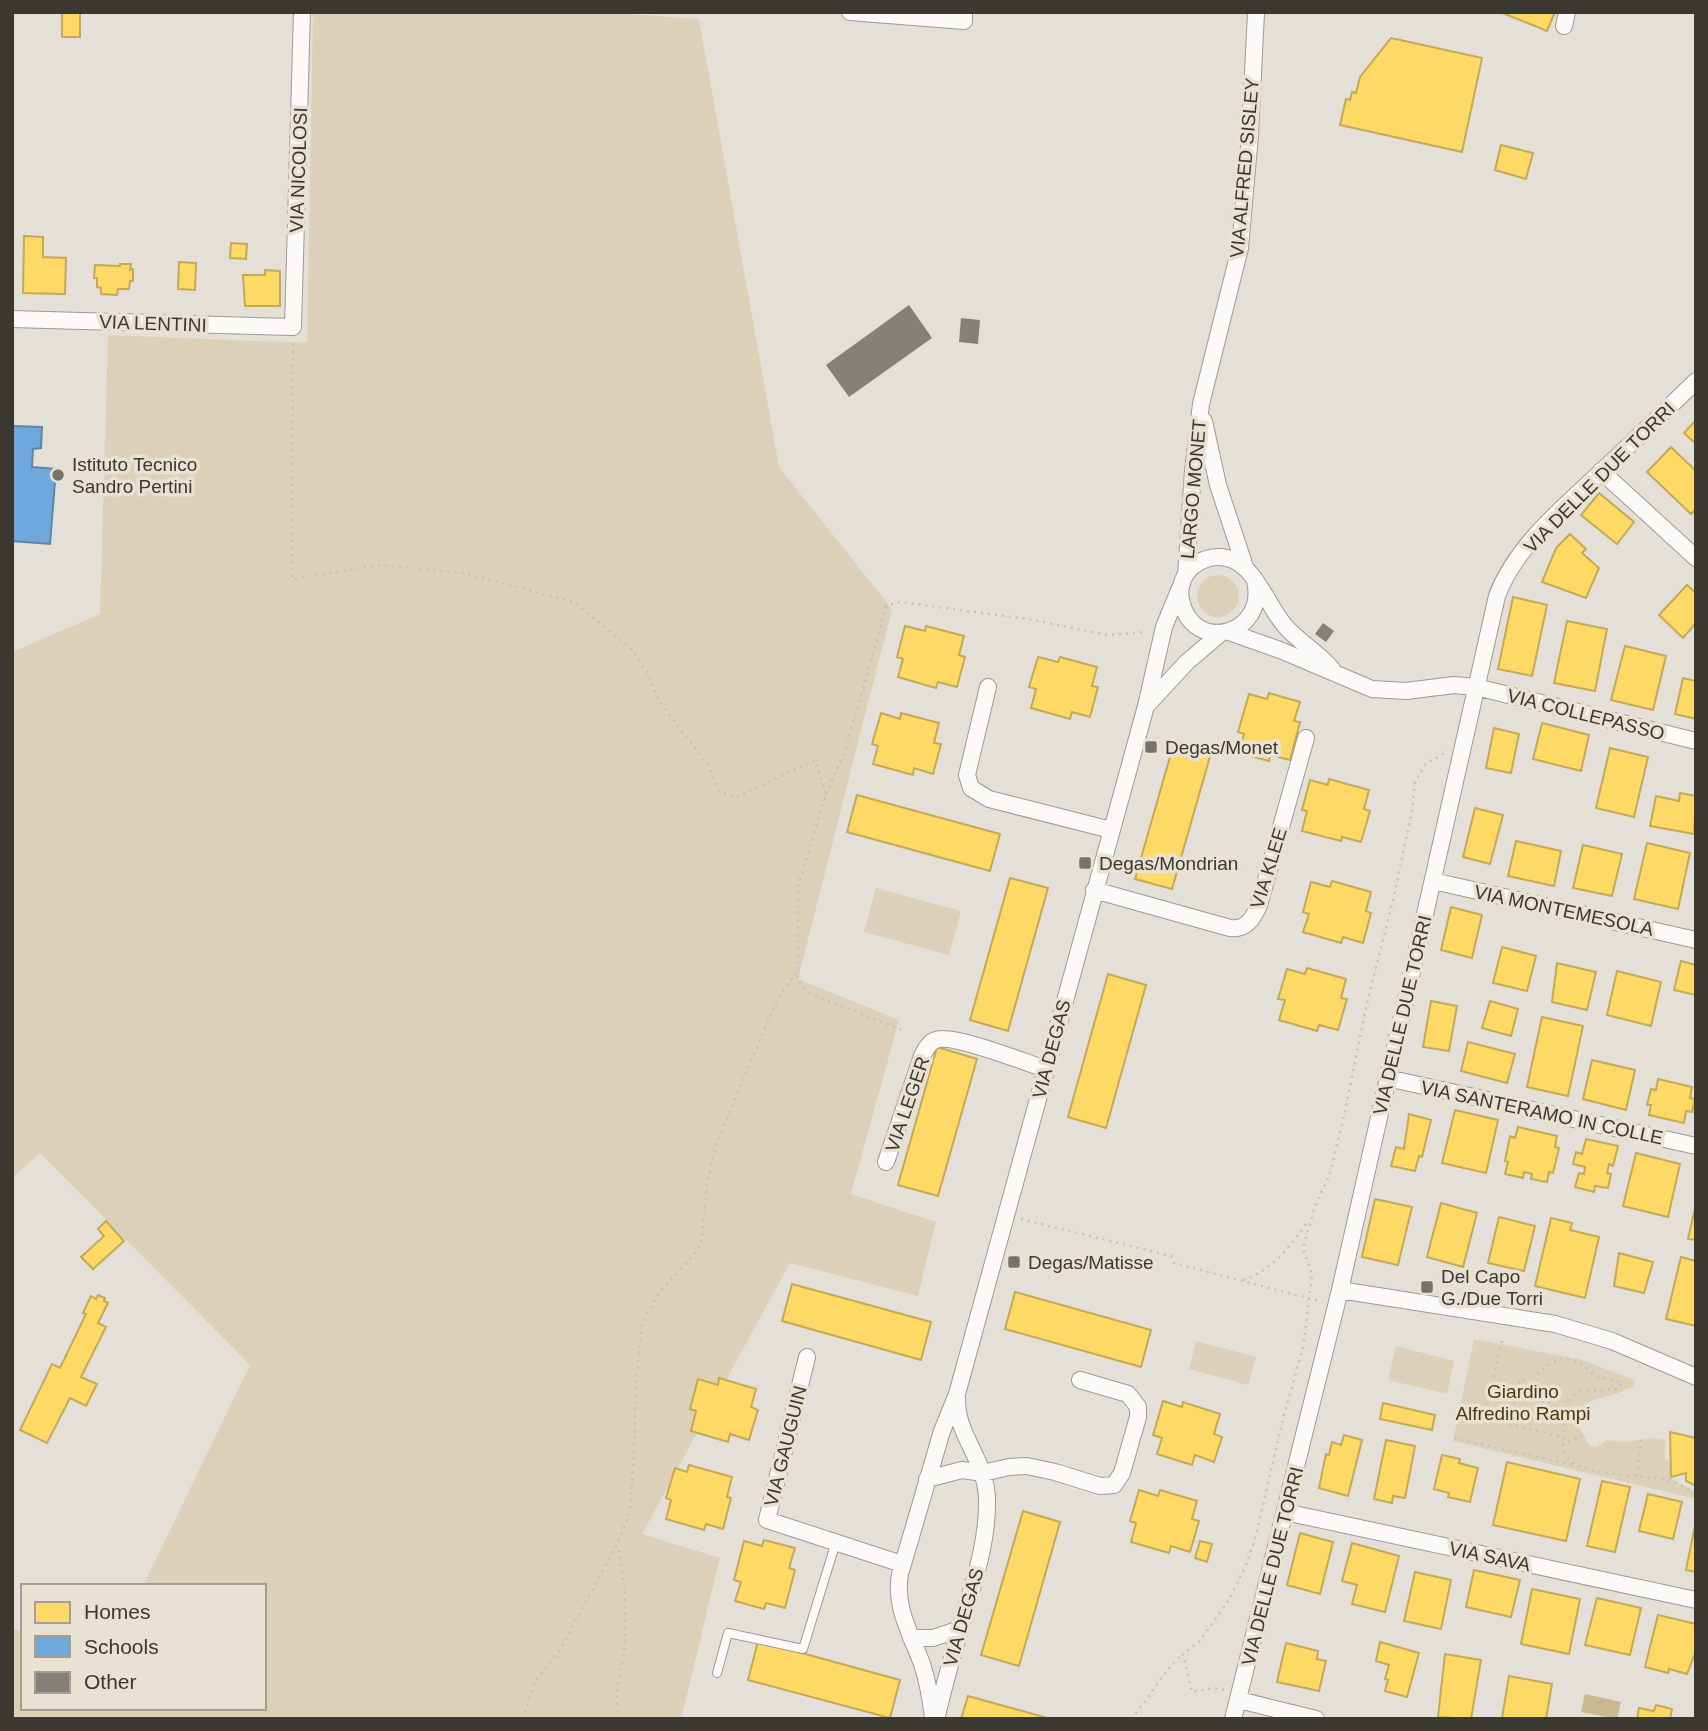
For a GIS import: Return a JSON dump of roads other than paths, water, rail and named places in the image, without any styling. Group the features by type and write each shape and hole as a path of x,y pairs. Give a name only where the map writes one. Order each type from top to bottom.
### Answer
{"street":[{"name":"VIA NICOLOSI","path":"293,327 302,12"},
{"path":"850,12 964,17"},
{"name":"VIA ALFRED SISLEY","path":"1201,404 1240,248 1250,135 1255,12"},
{"name":"VIA LENTINI","path":"12,319 293,327"},
{"name":"VIA DELLE DUE TORRI","path":"1233,1719 1338,1297 1497,596 1507,573 1531,542 1696,381"},
{"name":"LARGO MONET","path":"1201,404 1218,485 1245,567 1283,624 1335,673"},
{"name":"LARGO MONET","path":"1201,404 1181,602 1190,619 1203,630 1225,633 1335,673"},
{"path":"1601,471 1696,558"},
{"name":"LARGO MONET","path":"1183,581 1199,562 1210,558 1227,558 1245,567"},
{"name":"VIA DEGAS","path":"935,1719 924,1672 900,1609 898,1595 902,1564 942,1431 957,1394 1146,706 1163,631 1183,581"},
{"path":"1225,633 1243,623 1252,611 1256,597 1255,581"},
{"name":"VIA DEGAS","path":"1146,706 1180,668 1225,633"},
{"path":"1335,673 1384,691 1412,691 1460,685 1476,687"},
{"path":"988,687 967,775 971,788 989,799 1111,831"},
{"name":"VIA COLLEPASSO","path":"1476,687 1696,741"},
{"name":"VIA KLEE","path":"1094,890 1230,928 1237,929 1247,925 1259,905 1306,738"},
{"name":"VIA MONTEMESOLA","path":"1433,881 1696,940"},
{"name":"VIA LEGER","path":"886,1162 922,1056 927,1047 936,1040 954,1040 1046,1069"},
{"name":"VIA SANTERAMO IN COLLE","path":"1387,1078 1696,1146"},
{"path":"1338,1297 1555,1324 1612,1341 1696,1377"},
{"name":"VIA GAUGUIN","path":"807,1357 767,1520 902,1564"},
{"path":"927,1479 962,1470 983,1473 1009,1466 1027,1466 1100,1486 1110,1486 1117,1482 1138,1417 1138,1407 1128,1394 1080,1380"},
{"name":"VIA DEGAS","path":"935,1719 983,1541 987,1504 983,1473 962,1429 957,1394"},
{"name":"VIA SAVA","path":"1285,1512 1696,1600"},
{"path":"911,1638 933,1638 960,1629"},
{"path":"1240,1697 1317,1719"}],"lane":[{"path":"717,1673 728,1633 803,1649 836,1542"}],"place":[{"name":"Istituto Tecnico Sandro Pertini","path":"58,475"},
{"name":"Degas/Monet","path":"1151,747"},
{"name":"Degas/Mondrian","path":"1085,863"},
{"name":"Degas/Matisse","path":"1014,1262"},
{"name":"Del Capo G./Due Torri","path":"1427,1287"}],"park label":[{"name":"Giardino Alfredino Rampi","path":"1523,1402"}]}
